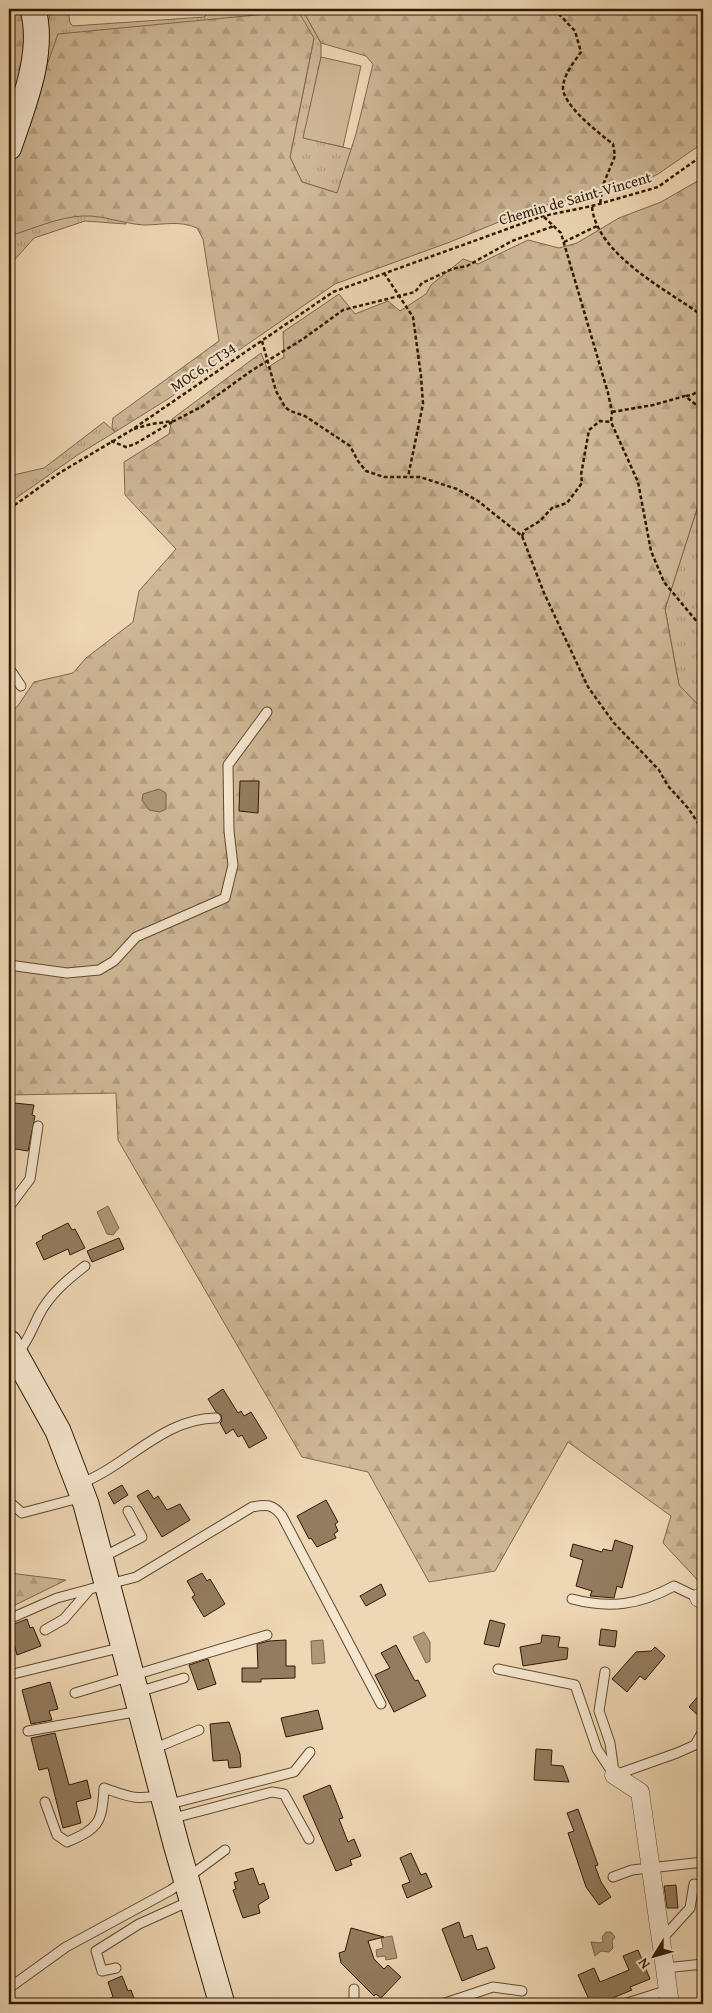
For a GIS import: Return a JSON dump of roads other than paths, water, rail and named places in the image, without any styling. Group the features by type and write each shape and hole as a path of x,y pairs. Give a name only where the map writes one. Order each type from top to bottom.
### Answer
{"street":[{"path":"9,147 27,91 36,52 38,15"},
{"path":"12,1349 58,1431 81,1491 100,1558 98,1586 123,1647 222,2004"},
{"path":"614,1775 640,1792 669,1997"}],"lane":[{"path":"9,668 22,686"},
{"path":"9,965 67,973 99,970 114,961 136,937 225,898 233,865 229,831 228,765 267,712"},
{"path":"9,1206 30,1179 38,1126"},
{"path":"12,1349 32,1333 39,1316 53,1295 85,1266"},
{"path":"9,1504 12,1504 22,1514 81,1491 182,1423 199,1418 216,1418"},
{"path":"9,1619 57,1598 98,1586 118,1584 136,1577 252,1507 264,1504 276,1507 381,1704"},
{"path":"100,1558 142,1537 128,1511"},
{"path":"45,1630 64,1618 98,1586"},
{"path":"572,1598 597,1605 630,1604 674,1586 701,1599"},
{"path":"75,1693 136,1694 242,1640 267,1635"},
{"path":"9,1675 123,1647"},
{"path":"498,1668 575,1685 597,1749 614,1775"},
{"path":"605,1672 599,1711 610,1743 614,1775"},
{"path":"28,1732 184,1678"},
{"path":"151,1750 199,1730"},
{"path":"614,1775 677,1753 695,1744 703,1731"},
{"path":"166,1806 294,1772 310,1752"},
{"path":"45,1802 57,1835 67,1842 85,1834 98,1824 103,1809 104,1788 166,1806 272,1792 284,1794 309,1839"},
{"path":"116,1968 102,1971 96,1951 139,1924 171,1908 190,1890 225,1850"},
{"path":"613,1877 632,1870 703,1862"},
{"path":"660,1940 690,1908 694,1884"},
{"path":"9,1988 66,1947 159,1897 190,1890"},
{"path":"665,1968 703,1964"},
{"path":"442,2004 493,1987 522,1992"},
{"path":"354,1989 354,2004"},
{"path":"624,2004 669,1997"}]}
